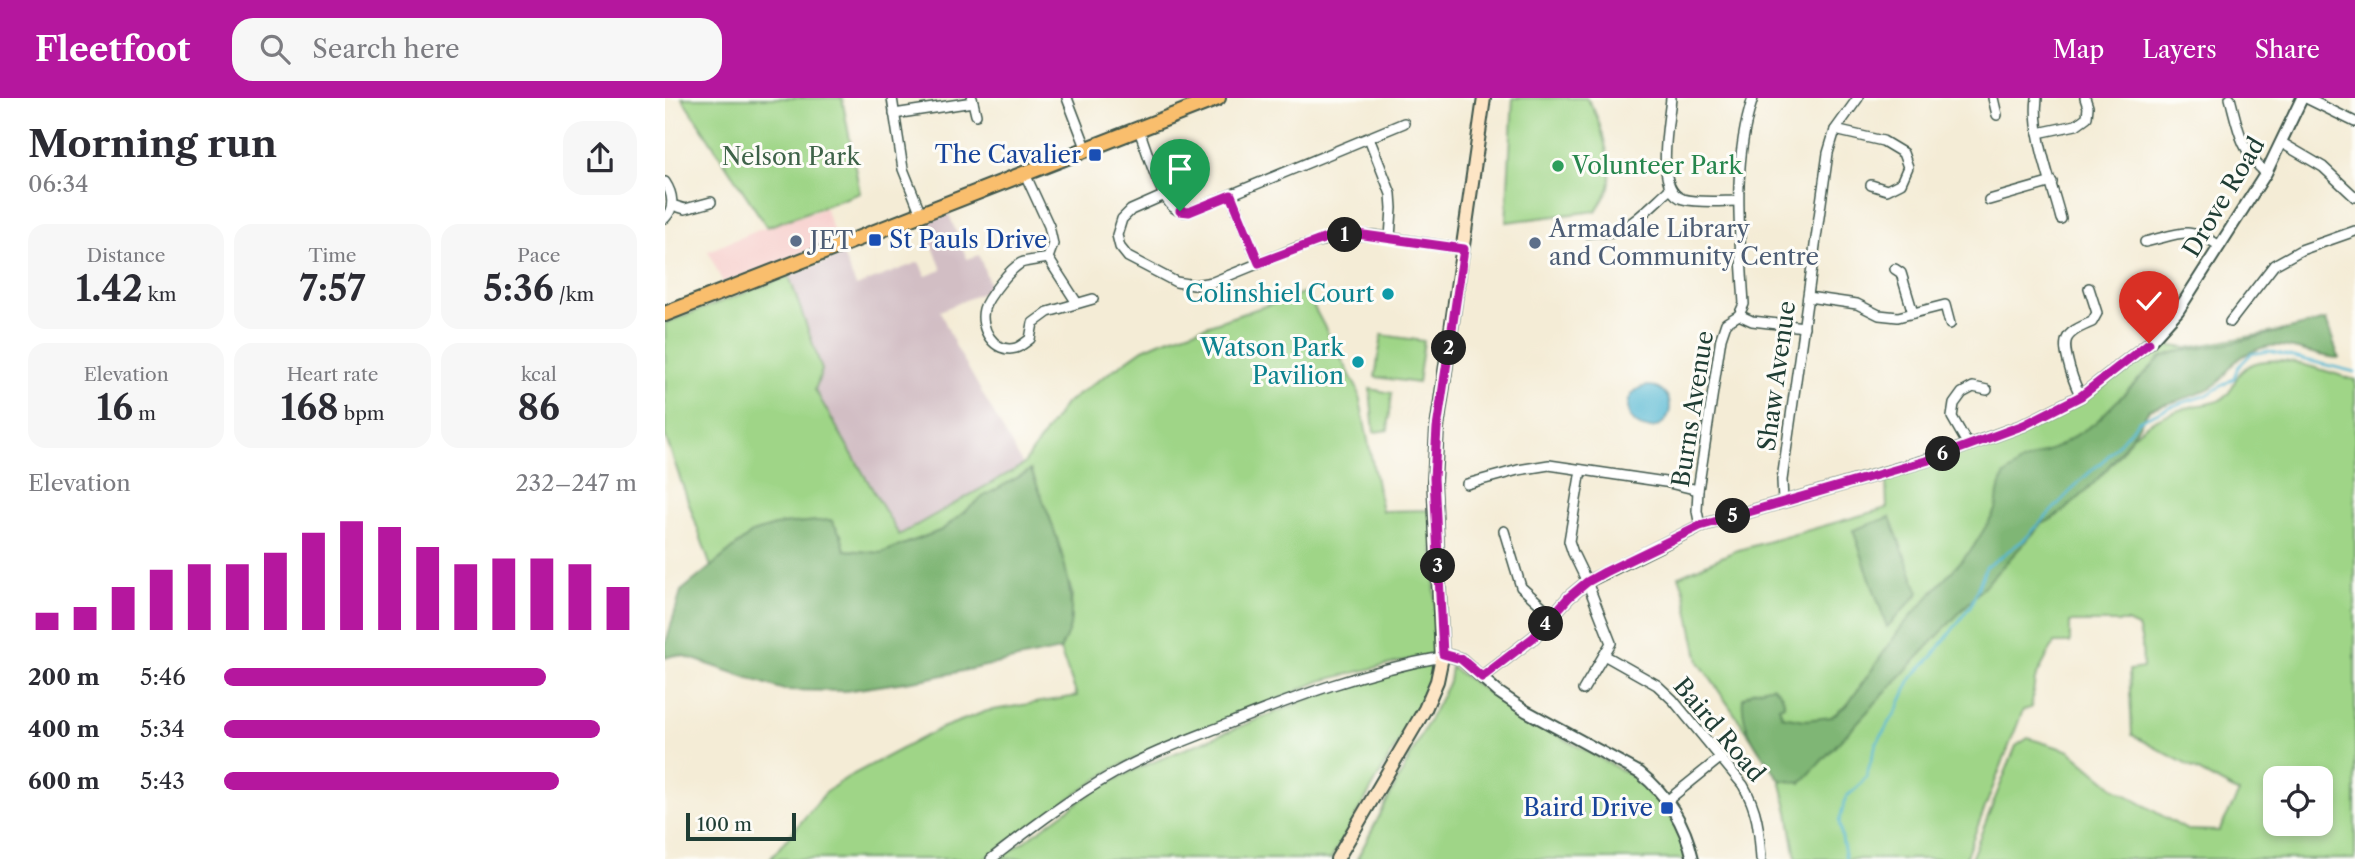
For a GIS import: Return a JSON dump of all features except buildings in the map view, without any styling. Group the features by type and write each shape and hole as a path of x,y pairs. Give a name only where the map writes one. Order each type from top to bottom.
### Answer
{"main road":[{"path":"665,314 1139,130 1186,104 1218,98"},
{"path":"1337,859 1425,709 1437,681 1442,656 1434,478 1437,428 1484,98"}],"street":[{"path":"892,98 903,169 921,214"},
{"path":"1067,98 1087,150"},
{"path":"1671,98 1665,173 1670,189 1682,198 1738,201"},
{"name":"Burns Avenue","path":"1700,526 1697,511 1698,490 1721,338 1726,323 1739,315 1744,304 1738,201 1744,126 1753,98"},
{"name":"Shaw Avenue","path":"1783,502 1782,480 1828,153 1835,130 1858,98"},
{"path":"1993,98 1997,115"},
{"path":"2037,98 2035,109 2038,133 2061,219"},
{"path":"2038,133 2076,125 2087,117 2085,98"},
{"path":"2230,98 2248,154 2266,173"},
{"path":"2304,98 2355,122"},
{"name":"Drove Road","path":"1482,677 1534,637 1569,597 1587,582 1700,526 1929,460 2024,425 2081,396 2149,343 2178,311 2266,173 2304,98"},
{"path":"894,114 973,100 976,115"},
{"path":"1139,130 1165,195 1172,206 1189,212 1404,123"},
{"path":"1835,130 1883,141 1903,153 1908,167 1901,183 1887,190 1871,185"},
{"path":"1369,138 1391,194 1390,238"},
{"path":"2282,143 2323,167 2355,197"},
{"path":"1025,174 1049,226 1053,244 1048,258"},
{"path":"665,182 672,205 665,218"},
{"path":"1989,200 2052,182"},
{"path":"1587,233 1614,232 1627,225 1670,189"},
{"path":"1165,195 1131,210 1122,219 1117,235 1120,247 1128,257 1166,278 1194,285 1213,282 1326,238 1357,234 1464,249"},
{"path":"1231,195 1259,263"},
{"path":"672,205 685,209 711,202"},
{"path":"2230,322 2274,265 2301,250 2355,231"},
{"path":"2145,243 2190,232 2203,235 2220,246"},
{"path":"1048,258 1077,303"},
{"path":"1048,258 1022,263 1009,273 984,307 983,321 989,338 1002,348 1016,348 1030,339 1033,323 1048,312 1093,299"},
{"path":"1895,269 1901,273 1913,313"},
{"path":"2081,396 2076,389 2064,348 2067,338 2075,328 2092,322 2097,313 2089,288"},
{"path":"1808,296 1857,304 1879,315 1898,317 1945,305 1950,324"},
{"path":"1739,315 1752,321 1804,327"},
{"path":"1968,445 1952,417 1954,404 1962,393 1973,387 1987,390"},
{"path":"1467,484 1518,470 1549,465 1698,490"},
{"path":"1581,470 1569,541 1611,643 1583,690"},
{"path":"1504,531 1521,587 1553,616"},
{"name":"Baird Road","path":"1604,655 1657,685 1673,700 1743,785 1757,817 1761,859"},
{"path":"991,859 1090,788 1166,749 1330,684 1442,656 1461,659 1498,692 1640,773 1655,785 1668,800 1688,837 1693,859"},
{"path":"1668,800 1720,758"}],"shaded area":[{"path":"825,208 837,241 723,283 708,251 795,215 799,217"},
{"path":"948,212 967,259 979,255 991,289 940,311 955,345 1023,465 899,535 815,390 822,370 789,276 843,255 856,286 919,262 926,276 942,270 924,223"}],"green space":[{"name":"Nelson Park","path":"682,98 842,98 860,193 767,227"},
{"name":"Volunteer Park","path":"1513,98 1586,98 1600,127 1609,167 1609,187 1596,211 1506,222"},
{"path":"789,276 822,370 815,390 899,535 1023,465 1065,404 1143,349 1306,292 1358,390 1382,511 1432,510 1437,653 1320,681 1232,719 1176,739 1113,769 985,859 770,859 827,791 848,777 939,729 987,711 1077,696 1060,650 1070,627 1072,593 1049,515 984,496 942,530 881,553 845,550 841,535 831,520 782,524 752,533 711,567 665,435 665,323"},
{"path":"2326,320 2339,358 2287,347 2265,347 2240,358 2210,388 2149,409 2102,474 2073,503 2042,524 1801,783 1780,780 1749,732 1743,698 1753,691 1772,686 1783,699 1784,705 1779,707 1782,716 1805,720 1831,717 1848,704 1902,626 1972,549 1996,510 2004,476 2020,463 2059,446 2095,423 2161,357"},
{"path":"2301,327 2174,383 2044,523 2084,493 2141,428 2171,413 2220,400 2228,394 2239,374 2253,364 2266,361 2297,363 2355,380 2355,859 1971,859 2016,746 2028,738 2070,751 2114,788 2187,830 2219,831 2239,793 2132,735 2129,670 2143,668 2142,642 2138,627 2127,622 2070,622 2070,643 2054,643 2035,679 2031,708 2023,710 1965,859 1796,859 1780,780 1699,662 1679,576 1735,551 1887,508 1886,480 2035,426 2079,404 2157,344 2187,348"},
{"path":"1382,335 1424,341 1418,383 1375,377"},
{"path":"1370,389 1392,393 1388,430 1374,432"},
{"path":"1031,470 1059,546 1069,588 1070,625 1060,650 925,679 845,691 784,690 684,656 665,658 665,646 681,591 752,533 782,524 831,520 841,535 845,550 881,553 942,530 984,496"},
{"path":"1890,517 1919,593 1887,627 1853,530"},
{"path":"1426,665 1432,666 1430,687 1331,859 1000,859 1095,790 1136,769 1308,699 1360,681"},
{"path":"1451,667 1517,713 1636,778 1664,801 1681,834 1688,859 1357,859 1449,682"}],"water":[{"path":"1649,386 1664,392 1670,407 1664,422 1649,428 1634,422 1628,407 1634,392"}],"waterway":[{"path":"1846,859 1839,822 1846,797 1866,777 1876,744 1896,712 1912,677 1933,656 1971,605 1986,567 2025,539 2081,480 2107,457 2138,421 2207,395 2234,378 2238,367 2251,354 2269,351 2355,372"}],"place":[{"name":"The Cavalier","path":"1095,155"},
{"name":"Volunteer Park","path":"1558,166"},
{"name":"St Pauls Drive","path":"875,240"},
{"name":"JET","path":"796,241"},
{"name":"Armadale Library and Community Centre","path":"1535,243"},
{"name":"Colinshiel Court","path":"1388,294"},
{"name":"Watson Park Pavilion","path":"1358,362"},
{"name":"Baird Drive","path":"1667,808"}],"route":[{"path":"1180,211 1189,212 1231,195 1259,263 1326,238 1357,234 1464,249 1437,428 1434,482 1443,654 1461,659 1482,677 1534,637 1569,597 1605,572 1700,526 1929,460 2024,425 2081,396 2149,343"}]}
